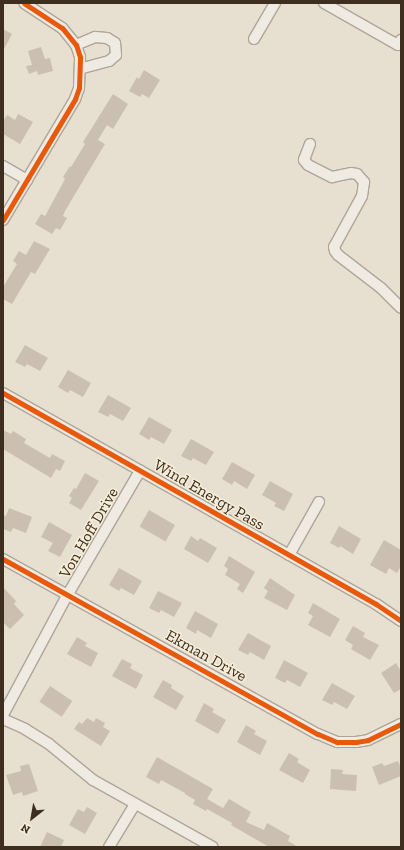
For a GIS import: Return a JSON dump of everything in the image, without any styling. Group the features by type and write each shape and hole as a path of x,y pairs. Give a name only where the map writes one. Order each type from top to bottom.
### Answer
{"street":[{"path":"3,220 75,99 80,88 78,50 62,28 24,3"},
{"path":"254,39 275,3"},
{"path":"324,3 398,45 401,40"},
{"path":"78,50 95,37 107,38 115,43 116,54 109,61 80,69"},
{"path":"310,144 305,157 305,163 332,177 351,173 357,174 364,182 362,196 334,247 335,251 338,255 381,288 401,308"},
{"path":"3,166 27,180"},
{"name":"Wind Energy Pass","path":"3,393 376,604 401,621"},
{"name":"Von Hoff Drive","path":"3,715 68,594 140,470"},
{"path":"289,555 319,502"},
{"name":"Ekman Drive","path":"3,559 318,734 337,742 356,742 368,740 401,724"},
{"path":"3,719 25,729 49,744 93,780 213,847"},
{"path":"110,847 135,804"}],"building":[{"path":"3,29 12,34 3,51"},
{"path":"41,47 45,59 50,58 53,71 38,75 37,71 29,74 26,66 32,65 28,51"},
{"path":"144,70 160,80 149,98 142,94 140,97 129,91 137,77 139,79"},
{"path":"113,94 128,104 113,129 107,125 98,140 105,144 65,211 63,216 67,218 60,230 56,228 52,234 35,224 41,214 45,216 65,179 63,177 85,144 83,142"},
{"path":"18,114 33,122 20,144 3,134 3,121 7,115 15,120"},
{"path":"34,241 50,249 35,274 31,272 12,304 3,299 3,287 17,264 13,261 19,251 26,255"},
{"path":"25,345 48,358 40,371 27,364 25,367 15,362"},
{"path":"68,370 91,383 83,397 70,390 68,393 58,387"},
{"path":"108,395 131,408 123,421 110,414 108,417 98,412"},
{"path":"149,417 172,430 164,444 151,437 149,440 139,434"},
{"path":"3,430 11,434 13,431 26,439 24,443 50,458 52,454 65,461 60,471 56,469 51,478 3,449"},
{"path":"191,439 214,452 206,465 193,458 191,461 181,456"},
{"path":"232,462 255,475 247,489 234,481 232,485 222,479"},
{"path":"85,473 99,481 81,510 69,503 72,498 69,496 74,488 76,489"},
{"path":"270,481 293,494 284,511 274,506 276,503 262,495"},
{"path":"9,508 32,517 26,533 13,528 11,532 3,529 3,515 6,516"},
{"path":"149,510 175,525 165,541 140,526"},
{"path":"49,522 72,535 60,557 48,551 53,543 41,537"},
{"path":"339,526 361,539 353,554 340,546 339,548 330,543"},
{"path":"191,536 198,541 200,538 217,548 208,563 184,549"},
{"path":"384,540 401,550 401,566 397,573 389,568 386,574 370,565"},
{"path":"229,556 255,572 243,593 237,589 240,584 225,575 228,569 224,566"},
{"path":"119,568 142,581 134,595 121,588 119,591 109,585"},
{"path":"270,578 295,595 287,610 264,598 268,591 264,588"},
{"path":"3,587 16,601 14,604 24,615 10,629 3,622"},
{"path":"158,591 182,603 174,617 161,610 159,613 149,608"},
{"path":"313,603 340,619 330,637 308,625 313,616 308,613"},
{"path":"195,611 218,624 211,638 197,630 196,634 186,628"},
{"path":"353,626 365,633 363,637 379,645 370,660 351,649 353,645 345,640"},
{"path":"248,633 271,646 264,660 250,652 248,655 238,650"},
{"path":"77,637 87,643 85,646 98,653 91,667 67,654"},
{"path":"122,659 132,664 130,668 143,675 136,689 112,676"},
{"path":"284,660 308,673 300,687 287,680 285,683 275,678"},
{"path":"396,663 401,671 401,689 394,693 381,673"},
{"path":"163,680 172,685 171,688 184,696 176,710 153,697"},
{"path":"332,683 355,696 347,709 334,702 332,705 322,700"},
{"path":"50,686 72,701 62,717 39,702"},
{"path":"204,703 214,709 212,712 226,720 218,734 195,721"},
{"path":"87,718 94,722 96,718 105,723 103,727 110,731 101,746 74,729 79,722 82,724"},
{"path":"246,725 256,731 254,734 267,741 260,755 237,742"},
{"path":"289,753 299,759 297,762 310,770 303,783 279,770"},
{"path":"157,757 213,789 207,799 223,808 229,799 251,812 246,822 264,830 267,823 290,836 288,841 298,847 269,847 231,825 232,823 207,809 206,811 193,804 195,800 185,793 161,780 159,784 146,777"},
{"path":"398,761 401,768 401,776 379,785 372,767 382,763 384,766"},
{"path":"29,764 38,791 23,796 22,792 13,795 6,775 21,771 20,766"},
{"path":"331,769 343,770 342,774 357,775 356,791 330,789"},
{"path":"87,807 97,813 85,834 69,825 78,809 84,812"},
{"path":"47,832 64,840 61,847 40,847"}],"cycle path":[{"path":"3,220 75,99 79,88 80,57 76,45 62,28 24,3"},
{"path":"3,393 376,604 401,621"},
{"path":"3,559 318,734 337,742 356,742 368,740 401,724"}]}
